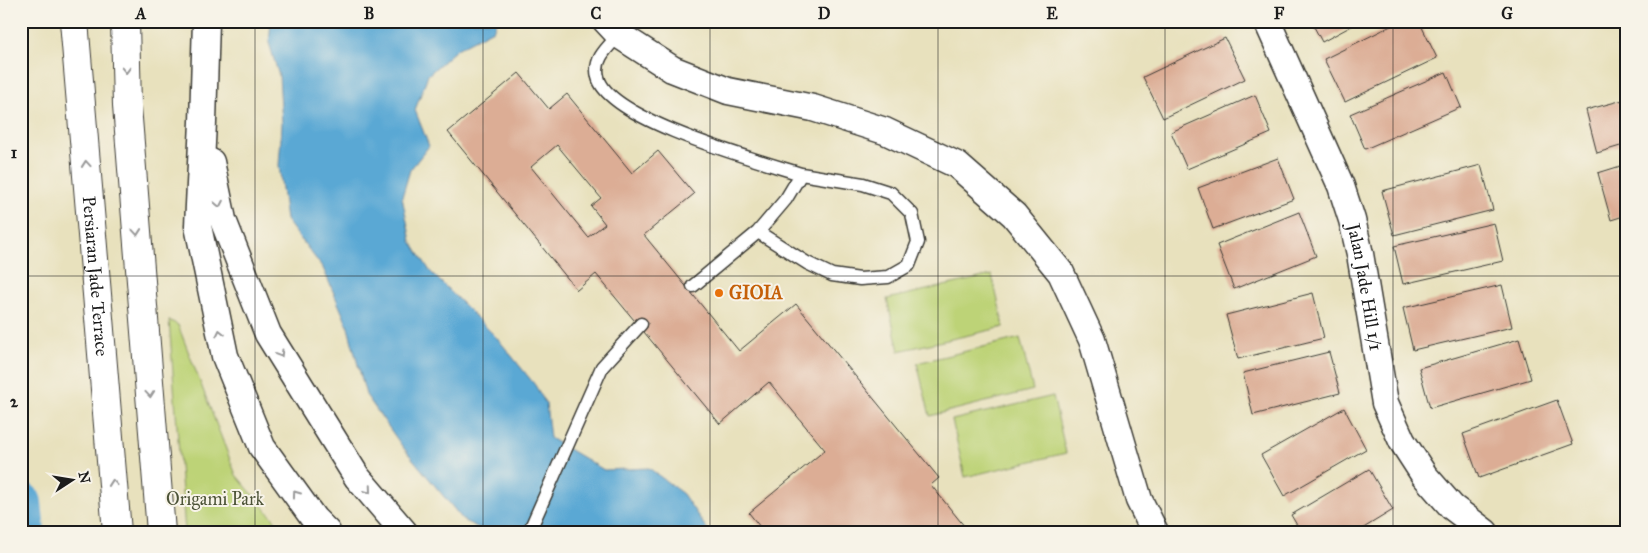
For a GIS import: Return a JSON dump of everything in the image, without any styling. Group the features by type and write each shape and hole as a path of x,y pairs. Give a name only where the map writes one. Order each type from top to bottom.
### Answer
{"street":[{"name":"Persiaran Jade Terrace","path":"74,21 117,532"},
{"path":"125,21 126,106 161,532"},
{"path":"206,21 198,226 225,356 262,447 314,518 327,532"},
{"name":"Jalan Jade Hill 1/1","path":"1267,21 1340,186 1352,220 1360,254 1385,403 1402,441 1424,475 1452,507 1485,532"},
{"path":"613,28 672,69 728,91 813,108 885,131 957,165 1014,214 1061,273 1092,340 1139,500 1155,532"},
{"path":"203,122 222,220 268,334 357,477 404,532"}],"lane":[{"path":"613,28 605,50 597,62 598,78 607,93 620,103 653,123 721,149 801,174 863,184 891,193 912,214 918,242 908,265 888,277 860,279 832,275 807,263 758,232"},
{"path":"693,286 758,232 786,199 801,174"},
{"path":"529,532 602,366 641,324"}],"green space":[{"path":"992,275 1004,327 899,351 887,299"},
{"name":"Origami Park","path":"169,320 178,325 236,475 285,532 185,532"},
{"path":"1020,338 1033,390 930,416 917,363"},
{"path":"1053,396 1066,453 965,477 952,420"}],"water":[{"path":"271,21 497,21 493,30 457,49 428,75 415,110 429,146 410,170 402,197 411,241 430,271 498,339 535,385 546,404 550,438 604,470 649,468 683,494 709,532 488,532 464,521 402,446 366,395 347,324 323,268 286,220 279,165 282,124 279,76 269,43"}],"building":[{"path":"1311,21 1361,21 1322,42"},
{"path":"1401,21 1419,21 1437,58 1345,102 1324,59"},
{"path":"1225,38 1245,79 1163,118 1143,77"},
{"path":"1446,72 1461,107 1365,149 1350,114"},
{"path":"519,73 549,109 567,94 632,173 658,151 694,194 644,235 739,351 796,304 939,478 931,485 969,532 897,532 895,529 892,532 764,532 749,513 825,450 769,382 720,424 596,274 577,290 448,132","holes":["557,145 601,198 591,206 605,224 588,237 531,167"]},
{"path":"1255,95 1271,133 1187,169 1171,132"},
{"path":"1627,99 1627,144 1597,153 1586,110"},
{"path":"1278,158 1294,199 1213,229 1198,188"},
{"path":"1627,164 1627,215 1611,220 1598,173"},
{"path":"1481,165 1493,210 1394,235 1382,191"},
{"path":"1299,212 1316,256 1234,289 1217,245"},
{"path":"1494,223 1503,261 1403,284 1394,246"},
{"path":"1502,285 1512,327 1413,350 1403,308"},
{"path":"1313,293 1324,338 1238,359 1226,315"},
{"path":"1519,339 1531,379 1430,408 1419,368"},
{"path":"1329,352 1340,393 1253,415 1243,373"},
{"path":"1557,400 1573,444 1479,478 1463,434"},
{"path":"1344,408 1366,449 1284,496 1261,455"},
{"path":"1369,469 1393,510 1357,532 1301,532 1291,515"}],"waterway":[{"path":"21,503 24,532"}],"place":[{"name":"GIOIA","path":"719,293"}]}
